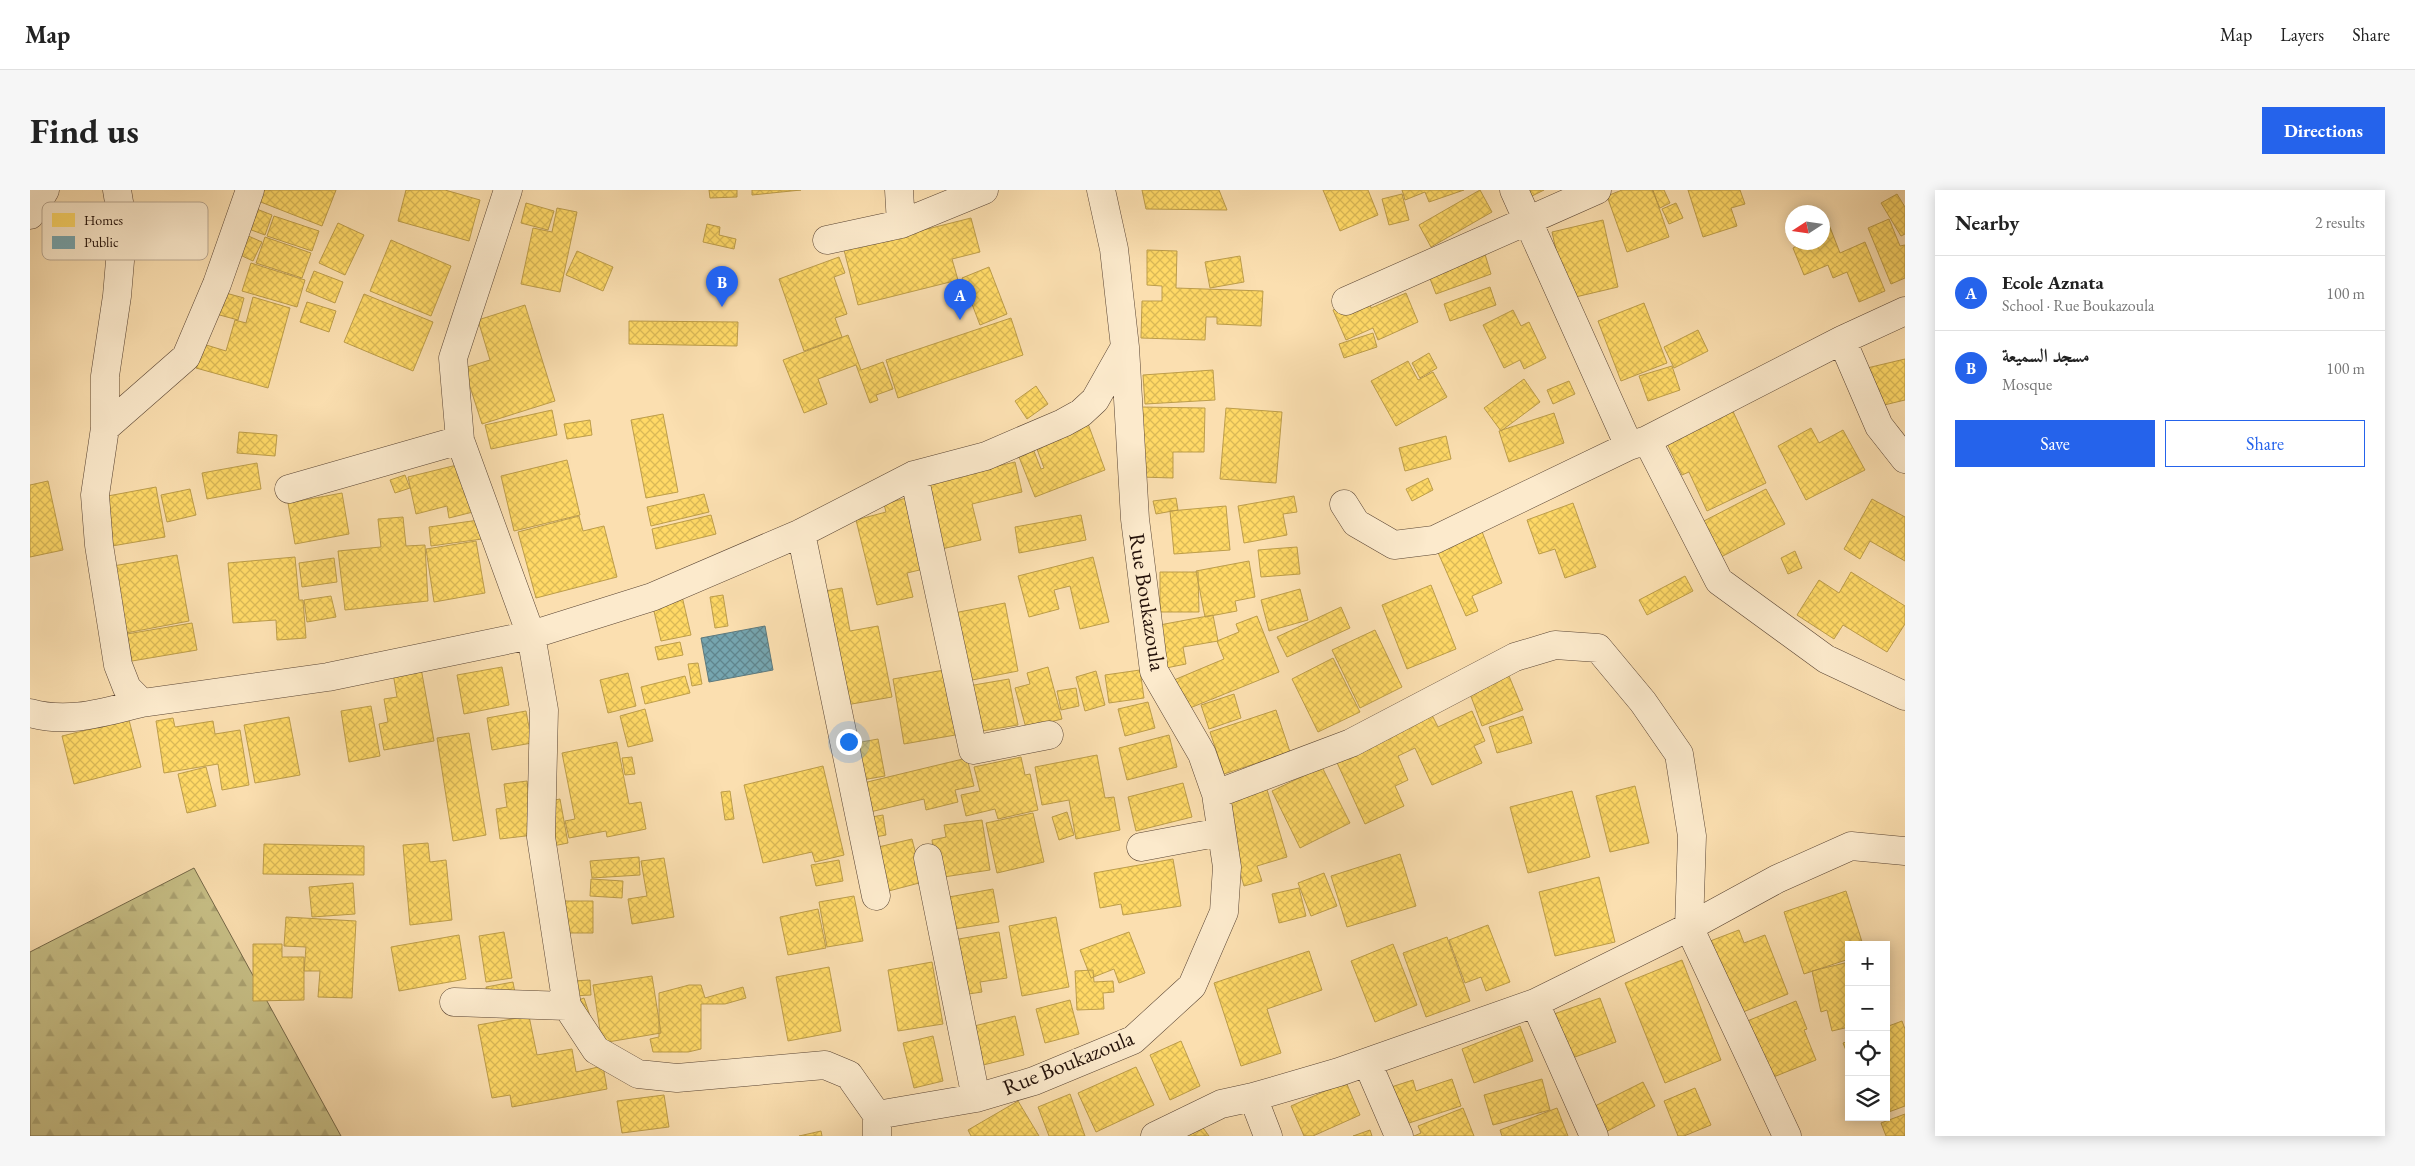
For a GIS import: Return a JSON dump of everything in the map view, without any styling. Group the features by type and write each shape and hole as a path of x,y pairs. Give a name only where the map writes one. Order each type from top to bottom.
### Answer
{"street":[{"path":"30,215 45,190"},
{"path":"105,428 186,357 217,284 250,190"},
{"path":"508,190 453,358 460,440 531,635 544,710 541,837 567,1006 596,1050 638,1074 677,1078 825,1065 849,1076 877,1126"},
{"path":"899,190 901,224"},
{"path":"827,240 901,224 984,190"},
{"name":"Rue Boukazoula","path":"877,1126 1034,1081 1133,1040 1192,986 1224,912 1227,867 1216,794 1202,754 1154,671 1135,518 1124,347 1114,249 1102,190"},
{"path":"1514,190 1527,221 1638,443 1719,581 1826,659 1905,696"},
{"path":"1346,300 1597,190"},
{"path":"120,260 117,296 105,376 105,428 95,496 99,545 118,665 127,688 142,704"},
{"path":"1344,504 1356,523 1394,545 1434,540 1638,443 1842,340 1905,311"},
{"path":"1842,340 1879,426 1905,459"},
{"path":"30,713 44,717 78,719 142,704 328,677 531,635 652,597 801,533 914,476 986,456 1064,423 1081,413 1094,400 1124,347"},
{"path":"290,489 460,440"},
{"path":"914,476 973,750 1049,735"},
{"path":"801,533 876,896"},
{"path":"1216,794 1351,742 1515,657 1554,645 1598,648 1643,702 1679,754 1692,836 1689,927 1787,1136"},
{"path":"1141,848 1221,832"},
{"path":"1155,1136 1221,1104 1253,1098 1367,1062 1535,1003 1689,927 1777,879 1851,846 1905,851"},
{"path":"928,858 976,1098"},
{"path":"454,1002 567,1006"},
{"path":"1535,1003 1594,1136"},
{"path":"1367,1062 1399,1136"},
{"path":"1253,1098 1268,1136"}],"green space":[{"path":"194,868 341,1136 30,1136 30,952"}],"building: Homes":[{"path":"257,190 336,190 322,226 253,199"},
{"path":"406,190 445,190 480,200 469,241 398,221"},
{"path":"709,190 737,190 737,197 710,198"},
{"path":"752,190 801,190 752,195"},
{"path":"1142,190 1219,190 1227,210 1146,209"},
{"path":"1323,190 1368,190 1378,215 1340,231"},
{"path":"1402,190 1464,190 1429,202 1425,192 1405,200"},
{"path":"1480,190 1492,212 1431,247 1419,225"},
{"path":"1517,190 1544,190 1522,201"},
{"path":"1622,190 1653,190 1669,237 1627,252 1607,196"},
{"path":"1652,190 1664,190 1670,203 1660,208"},
{"path":"1688,190 1740,190 1745,204 1731,208 1737,226 1703,237"},
{"path":"1402,194 1409,220 1389,225 1382,199"},
{"path":"1897,194 1905,207 1905,234 1901,236 1881,203"},
{"path":"526,203 554,211 548,230 521,223"},
{"path":"1676,203 1683,218 1669,224 1662,209"},
{"path":"254,208 272,215 265,235 246,228"},
{"path":"557,208 577,212 560,292 521,284 533,228 552,232"},
{"path":"274,216 319,231 312,251 267,236"},
{"path":"971,218 980,252 952,259 958,280 858,305 844,250"},
{"path":"1889,219 1900,246 1905,245 1905,278 1891,284 1868,228"},
{"path":"1603,220 1618,287 1567,299 1552,232"},
{"path":"338,223 364,235 345,275 319,263"},
{"path":"707,224 720,227 719,235 736,239 734,249 703,242"},
{"path":"1830,227 1840,253 1865,242 1885,291 1859,302 1847,272 1833,278 1828,265 1804,275 1794,250 1830,250"},
{"path":"246,235 262,242 253,261 238,254"},
{"path":"265,237 311,253 302,278 256,263"},
{"path":"391,240 451,266 431,316 370,291"},
{"path":"1147,250 1177,251 1176,288 1263,291 1261,326 1217,324 1217,317 1206,317 1205,340 1141,338 1142,301 1162,301 1162,286 1147,285"},
{"path":"577,251 613,267 603,291 566,275"},
{"path":"1484,251 1491,274 1436,294 1427,271"},
{"path":"1240,256 1244,282 1210,288 1205,262"},
{"path":"839,257 845,273 834,277 847,314 835,318 842,337 804,351 779,279"},
{"path":"251,263 305,280 297,307 242,291"},
{"path":"989,267 1007,314 980,325 962,278"},
{"path":"314,271 343,282 335,303 306,291"},
{"path":"1490,287 1496,305 1450,321 1444,304"},
{"path":"222,292 244,298 238,320 216,314"},
{"path":"1406,293 1418,322 1378,340 1373,328 1346,340 1333,310 1366,295 1371,308"},
{"path":"364,294 433,322 413,371 344,342"},
{"path":"253,297 290,308 268,388 196,368 203,344 226,351 235,320 246,323"},
{"path":"307,302 336,311 329,332 300,322"},
{"path":"1644,303 1667,363 1621,381 1598,321"},
{"path":"525,305 555,401 482,424 464,368 490,360 478,320"},
{"path":"1513,310 1521,326 1529,322 1546,358 1524,369 1520,360 1504,368 1483,325"},
{"path":"1011,318 1023,355 898,398 886,360"},
{"path":"629,321 738,322 737,346 629,344"},
{"path":"1698,330 1708,351 1674,368 1664,347"},
{"path":"1373,333 1377,347 1344,358 1339,344"},
{"path":"848,335 861,370 883,362 893,389 876,395 878,400 870,403 856,365 818,379 827,404 804,413 783,360"},
{"path":"1429,353 1437,368 1420,378 1412,363"},
{"path":"1905,359 1905,400 1876,407 1867,368"},
{"path":"1408,361 1418,380 1433,372 1447,397 1396,426 1371,381"},
{"path":"1672,366 1680,390 1648,401 1639,376"},
{"path":"1213,370 1215,400 1145,404 1143,375"},
{"path":"1524,379 1540,402 1501,431 1484,408"},
{"path":"1569,381 1575,394 1553,404 1547,390"},
{"path":"1036,386 1048,404 1027,419 1015,401"},
{"path":"1141,407 1205,408 1204,452 1173,452 1173,478 1140,477"},
{"path":"1731,407 1766,483 1707,511 1689,472 1682,475 1664,437"},
{"path":"1226,408 1282,412 1276,483 1220,479"},
{"path":"552,410 557,435 491,449 485,425"},
{"path":"1554,413 1564,443 1509,462 1499,431"},
{"path":"663,414 678,492 646,498 631,420"},
{"path":"590,420 592,435 567,439 564,424"},
{"path":"1087,421 1105,470 1035,497 1017,452 1032,446 1041,469 1044,468 1034,441"},
{"path":"1811,428 1819,443 1843,430 1865,470 1806,500 1778,446"},
{"path":"239,432 277,435 275,456 237,453"},
{"path":"1446,436 1451,459 1405,471 1399,448"},
{"path":"567,460 580,515 514,531 501,476"},
{"path":"1015,462 1022,492 972,504 981,540 937,550 921,484"},
{"path":"257,463 261,489 207,499 202,473"},
{"path":"465,463 477,511 449,518 447,506 416,514 408,477"},
{"path":"405,475 410,488 395,493 390,480"},
{"path":"1428,478 1433,490 1412,501 1406,489"},
{"path":"48,481 63,550 30,557 30,485"},
{"path":"156,487 165,537 106,547 97,498"},
{"path":"190,489 196,515 167,522 161,495"},
{"path":"1766,489 1785,524 1721,557 1702,522"},
{"path":"342,493 349,534 295,544 288,503"},
{"path":"704,494 709,512 651,526 647,507"},
{"path":"1294,496 1297,512 1283,514 1287,535 1244,543 1238,506"},
{"path":"910,497 928,568 907,573 913,597 877,605 856,520 886,512 884,504"},
{"path":"1176,498 1178,510 1156,514 1153,501"},
{"path":"1872,499 1905,517 1905,561 1870,541 1860,559 1844,549"},
{"path":"1573,503 1596,567 1565,578 1555,549 1539,554 1527,520"},
{"path":"1226,506 1230,550 1174,554 1170,511"},
{"path":"711,515 716,534 656,549 652,529"},
{"path":"1081,515 1086,540 1019,553 1015,527"},
{"path":"579,516 583,531 604,526 617,577 536,598 518,532"},
{"path":"403,517 406,546 425,545 428,601 345,610 338,551 381,547 378,519"},
{"path":"479,520 482,539 431,546 429,527"},
{"path":"1481,529 1502,583 1472,596 1478,611 1466,616 1436,548"},
{"path":"476,541 485,593 434,602 426,549"},
{"path":"1297,547 1300,574 1261,577 1258,550"},
{"path":"1795,551 1802,568 1788,574 1781,558"},
{"path":"177,555 189,621 126,633 113,566"},
{"path":"295,557 299,600 303,600 306,638 277,640 276,620 233,623 228,563"},
{"path":"1093,557 1109,622 1080,629 1070,586 1054,590 1059,609 1029,617 1018,576"},
{"path":"334,558 337,582 302,587 299,563"},
{"path":"1249,561 1255,597 1235,601 1237,611 1205,617 1196,571"},
{"path":"1160,572 1198,572 1199,612 1160,612"},
{"path":"1851,572 1905,606 1905,624 1887,652 1843,625 1834,639 1797,615 1819,580 1839,593"},
{"path":"1685,576 1693,591 1647,615 1639,600"},
{"path":"1431,585 1456,649 1407,669 1382,605"},
{"path":"842,588 850,631 878,626 892,697 846,705 825,591"},
{"path":"1300,589 1308,620 1269,631 1261,600"},
{"path":"723,595 728,626 715,628 710,597"},
{"path":"331,596 336,617 307,622 304,600"},
{"path":"682,596 691,635 661,641 652,603"},
{"path":"1005,603 1018,671 967,681 954,613"},
{"path":"1341,607 1350,628 1287,657 1277,637"},
{"path":"1213,615 1218,641 1183,647 1186,664 1161,669 1154,626"},
{"path":"1257,616 1279,672 1185,710 1174,680 1224,659 1217,641 1239,632 1236,624"},
{"path":"192,623 197,650 132,661 127,634"},
{"path":"1375,630 1402,687 1360,708 1332,650"},
{"path":"680,642 683,655 658,660 655,647"},
{"path":"1333,658 1360,712 1318,732 1292,679"},
{"path":"698,663 702,684 692,686 688,664"},
{"path":"502,667 509,705 464,714 457,675"},
{"path":"1048,667 1062,719 1026,728 1015,688 1030,684 1027,673"},
{"path":"421,668 434,741 384,750 379,724 388,722 384,699 397,697 393,673"},
{"path":"950,669 961,734 904,744 893,679"},
{"path":"1140,670 1144,698 1109,703 1105,675"},
{"path":"1096,671 1105,705 1085,711 1076,677"},
{"path":"628,673 636,706 608,713 600,680"},
{"path":"685,676 690,693 645,704 641,687"},
{"path":"1509,676 1523,710 1482,726 1469,691"},
{"path":"1009,679 1018,725 976,732 968,686"},
{"path":"1076,688 1079,706 1061,710 1057,691"},
{"path":"1234,694 1241,718 1209,729 1201,705"},
{"path":"1148,702 1155,728 1125,736 1118,709"},
{"path":"371,706 380,756 349,762 341,711"},
{"path":"645,709 653,741 628,747 620,716"},
{"path":"1276,710 1290,752 1224,774 1210,732"},
{"path":"526,711 532,743 492,750 487,718"},
{"path":"1472,711 1485,741 1474,746 1482,763 1432,785 1415,748 1398,756 1408,780 1395,786 1404,806 1365,824 1334,756 1432,715 1438,727"},
{"path":"1523,716 1532,743 1497,753 1489,727"},
{"path":"289,717 300,775 255,783 244,725"},
{"path":"173,718 175,727 213,721 215,734 240,730 249,785 222,790 218,764 164,773 156,721"},
{"path":"129,720 141,767 74,784 62,736"},
{"path":"469,733 486,835 453,841 437,738"},
{"path":"1169,735 1177,767 1127,780 1119,748"},
{"path":"878,739 885,776 862,780 856,743"},
{"path":"617,742 629,804 641,802 646,829 607,837 606,831 569,838 565,821 575,819 562,753"},
{"path":"1097,755 1105,798 1114,797 1120,830 1076,839 1069,800 1042,805 1035,767"},
{"path":"632,757 635,774 625,775 622,758"},
{"path":"1021,757 1025,775 1030,774 1038,810 998,819 995,809 966,816 961,795 980,791 974,767"},
{"path":"967,758 974,786 955,790 958,802 926,810 924,799 866,813 859,784"},
{"path":"823,766 844,855 815,862 812,852 763,863 744,785"},
{"path":"206,767 216,806 187,813 178,774"},
{"path":"1322,767 1350,823 1300,848 1272,791"},
{"path":"527,781 534,835 500,839 496,809 507,807 504,784"},
{"path":"1183,783 1192,817 1136,831 1128,797"},
{"path":"1265,783 1287,857 1257,866 1262,881 1244,886 1218,797"},
{"path":"1635,786 1649,843 1610,852 1596,796"},
{"path":"730,791 734,819 725,820 721,792"},
{"path":"1572,791 1590,857 1528,873 1510,807"},
{"path":"560,799 568,843 553,846 545,802"},
{"path":"1067,812 1074,835 1059,840 1052,817"},
{"path":"1033,813 1044,862 997,873 986,823"},
{"path":"883,815 886,835 870,838 866,818"},
{"path":"982,820 990,870 937,878 932,840 946,837 944,825"},
{"path":"912,839 923,882 881,893 870,849"},
{"path":"428,843 430,862 446,860 452,920 410,925 403,845"},
{"path":"264,844 364,846 364,875 263,874"},
{"path":"1400,854 1416,906 1347,927 1331,876"},
{"path":"639,857 640,875 592,878 590,861"},
{"path":"664,858 674,917 632,924 628,899 647,896 641,861"},
{"path":"1173,859 1181,906 1123,915 1121,904 1100,908 1094,873"},
{"path":"839,860 843,881 816,886 811,865"},
{"path":"1324,873 1337,906 1311,916 1298,883"},
{"path":"1599,877 1615,942 1555,956 1539,892"},
{"path":"591,879 623,881 622,898 590,896"},
{"path":"353,883 355,914 312,917 309,887"},
{"path":"1299,888 1306,916 1279,923 1272,894"},
{"path":"993,889 999,922 954,929 949,897"},
{"path":"1846,891 1862,941 1845,941 1845,960 1804,974 1784,912"},
{"path":"854,896 863,941 827,947 819,902"},
{"path":"560,901 593,901 593,933 561,933"},
{"path":"818,909 826,948 788,955 780,917"},
{"path":"286,917 356,921 352,998 318,997 320,971 304,971 306,947 284,946"},
{"path":"1056,917 1069,987 1022,996 1009,926"},
{"path":"1488,925 1510,982 1486,991 1481,977 1465,983 1449,940"},
{"path":"1739,930 1744,943 1765,935 1788,994 1733,1016 1705,943"},
{"path":"504,932 512,978 486,982 479,936"},
{"path":"999,932 1007,978 980,982 982,992 962,995 953,940"},
{"path":"1129,932 1145,973 1119,983 1114,969 1091,978 1080,950"},
{"path":"459,935 466,979 399,991 391,947"},
{"path":"1447,937 1470,1001 1426,1017 1403,953"},
{"path":"253,944 282,944 282,957 304,957 304,1000 253,1001"},
{"path":"1393,944 1417,1005 1375,1022 1351,961"},
{"path":"1309,951 1322,990 1267,1009 1281,1053 1241,1066 1214,983"},
{"path":"1682,960 1721,1060 1665,1083 1625,983"},
{"path":"932,962 943,1024 898,1031 888,970"},
{"path":"1845,963 1845,1028 1832,1031 1827,1010 1821,1012 1812,971"},
{"path":"829,967 841,1031 788,1041 776,977"},
{"path":"1093,970 1094,982 1113,981 1114,992 1103,993 1104,1009 1077,1010 1075,971"},
{"path":"652,976 661,1033 602,1043 593,985"},
{"path":"590,980 591,995 573,996 572,981"},
{"path":"513,982 517,1004 489,1008 486,987"},
{"path":"689,985 701,985 705,998 743,987 746,998 725,1004 701,1004 701,1049 688,1052 653,1052 650,1039 659,1037 659,993"},
{"path":"584,998 591,1019 573,1002"},
{"path":"1600,998 1616,1042 1564,1061 1548,1016"},
{"path":"1070,1000 1079,1034 1045,1043 1036,1009"},
{"path":"1796,1001 1807,1029 1804,1030 1816,1060 1766,1080 1740,1024"},
{"path":"529,1016 537,1055 572,1049 576,1072 603,1066 607,1089 512,1107 510,1095 492,1098 478,1025"},
{"path":"1015,1016 1024,1055 979,1066 970,1027"},
{"path":"1902,1021 1905,1029 1905,1106 1890,1112 1890,1031 1890,1026"},
{"path":"1520,1026 1533,1061 1474,1083 1462,1049"},
{"path":"933,1036 943,1081 914,1088 903,1043"},
{"path":"1181,1041 1200,1086 1170,1100 1150,1055"},
{"path":"1136,1067 1154,1105 1096,1132 1078,1093"},
{"path":"1452,1079 1461,1106 1397,1127 1385,1089 1413,1080 1416,1091"},
{"path":"1542,1079 1550,1110 1493,1125 1484,1095"},
{"path":"1346,1082 1360,1115 1313,1136 1304,1136 1291,1106"},
{"path":"1643,1082 1655,1106 1598,1136 1585,1111"},
{"path":"1695,1088 1711,1125 1684,1136 1678,1136 1664,1101"},
{"path":"1070,1094 1085,1136 1049,1136 1038,1107"},
{"path":"664,1095 669,1127 622,1133 617,1101"},
{"path":"1018,1101 1039,1136 971,1136 968,1130"},
{"path":"1463,1108 1474,1136 1414,1136 1421,1133 1418,1126"},
{"path":"1557,1108 1568,1136 1502,1136 1500,1130"},
{"path":"1905,1114 1905,1136 1886,1136 1881,1123"},
{"path":"1198,1121 1209,1136 1178,1136"},
{"path":"1370,1130 1372,1136 1353,1136"},
{"path":"821,1131 822,1136 799,1136"}],"building: Public":[{"path":"765,626 773,670 709,682 701,638"}],"place":[{"name":"مسجد السميعة","path":"722,307"},
{"name":"Ecole Aznata","path":"960,320"}]}
